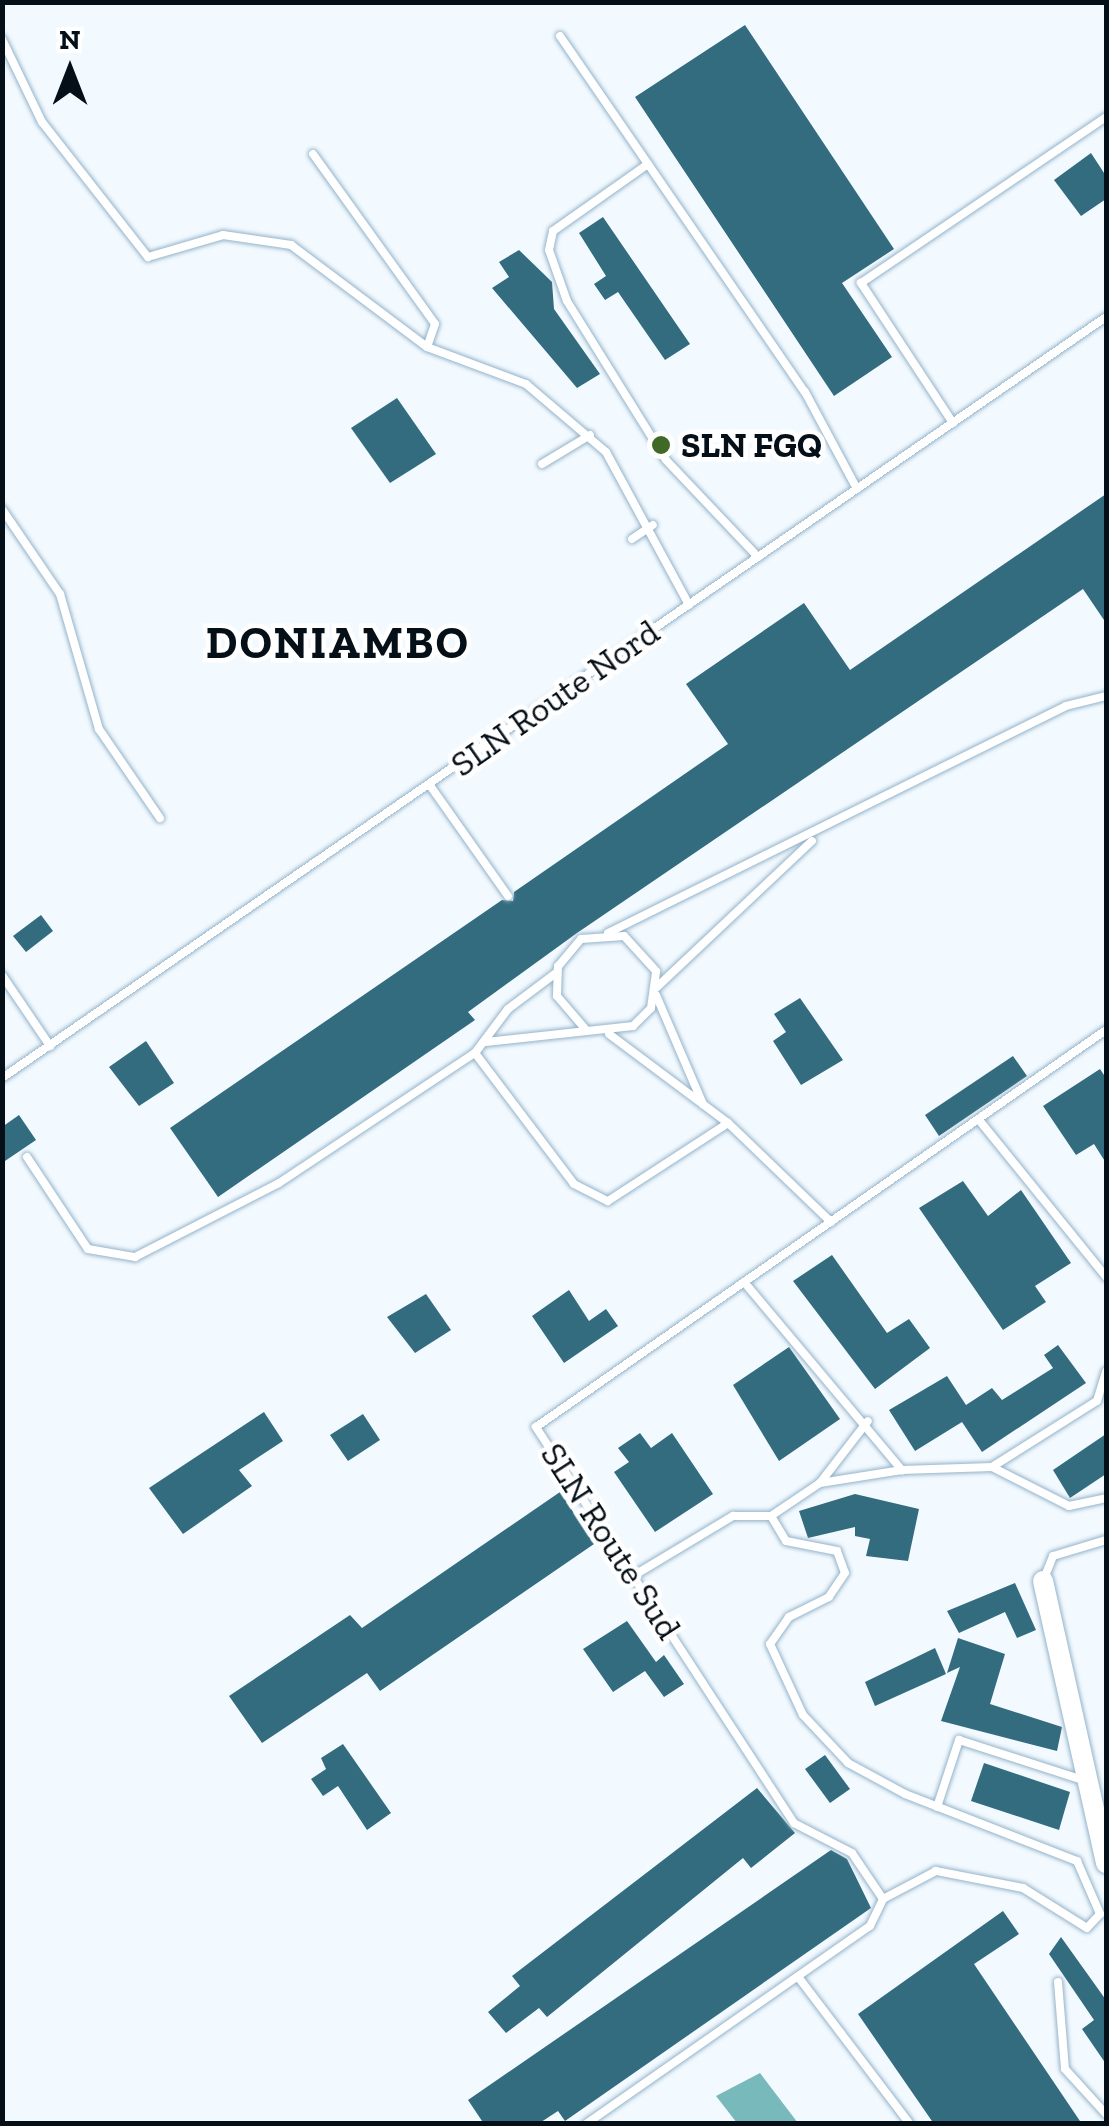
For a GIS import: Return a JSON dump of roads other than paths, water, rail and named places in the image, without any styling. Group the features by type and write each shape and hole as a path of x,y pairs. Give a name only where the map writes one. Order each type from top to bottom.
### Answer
{"street":[{"path":"1044,1581 1106,1863"}],"lane":[{"path":"560,36 805,392 857,489"},
{"path":"2,39 42,122 148,258 223,235 291,245 426,347 526,384 590,434 653,525 689,605"},
{"path":"953,423 861,283 1106,117"},
{"path":"314,154 435,324 426,347"},
{"path":"648,164 553,231 549,250 568,301 666,460 758,557"},
{"name":"SLN Route Nord","path":"2,1078 1106,317"},
{"path":"542,464 590,434"},
{"path":"2,509 60,594 98,730 160,818"},
{"path":"632,538 653,525"},
{"path":"26,1158 88,1249 135,1257 279,1183 475,1053 508,1009 556,973 562,958 581,939 608,933 819,835 1066,706 1106,696"},
{"path":"429,784 508,896"},
{"path":"609,1034 644,1018 656,991 819,835"},
{"path":"608,933 649,956 656,991 703,1104"},
{"path":"552,954 562,958"},
{"path":"556,973 567,1016 586,1030"},
{"path":"2,976 50,1046"},
{"path":"486,1042 586,1030 609,1034 728,1123 831,1222"},
{"name":"SLN Route Sud","path":"882,1899 852,1853 794,1823 536,1426 1106,1030"},
{"path":"475,1053 574,1184 608,1202 728,1123"},
{"path":"979,1120 1106,1276"},
{"path":"744,1282 868,1421 902,1470"},
{"path":"992,1468 1098,1401 1106,1371"},
{"path":"633,1576 734,1516 771,1516 820,1484 868,1421"},
{"path":"820,1484 902,1470 992,1468 1068,1506 1106,1498"},
{"path":"586,2124 870,1926 882,1899 936,1871 1023,1888 1087,1928 1100,1914 1077,1860 938,1807 848,1763 803,1715 770,1644 845,1573 838,1551 786,1541 771,1516"},
{"path":"1044,1581 1053,1556 1106,1540"},
{"path":"938,1807 959,1740 1086,1781"},
{"path":"798,1978 910,2124"},
{"path":"1058,1982 1065,2069 1106,2114"}],"water":[{"path":"760,2073 798,2123 737,2123 716,2096"}],"place":[{"name":"SLN FGQ","path":"661,445"}],"district":[{"name":"DONIAMBO","path":"338,644"}]}
